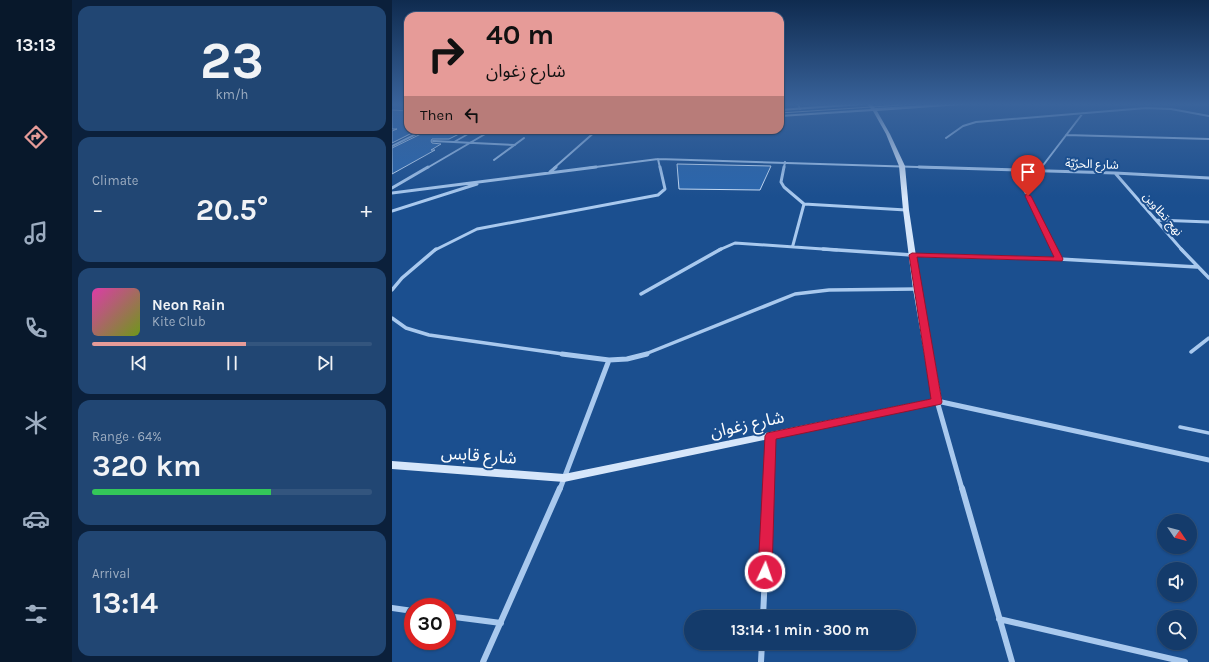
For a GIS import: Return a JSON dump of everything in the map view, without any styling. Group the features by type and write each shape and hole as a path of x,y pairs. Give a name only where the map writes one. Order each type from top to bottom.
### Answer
{"street":[{"path":"392,146 414,135"},
{"path":"392,188 484,135"},
{"path":"550,172 592,135"},
{"path":"886,135 902,166 906,210 917,289 937,402 1012,662"},
{"path":"946,138 950,135"},
{"path":"1039,171 1066,135 1209,139"},
{"path":"494,160 524,138"},
{"path":"433,142 515,144"},
{"path":"392,290 402,278 438,247 477,229 658,195 665,189 658,159"},
{"name":"شارع الحرّيّة","path":"488,181 658,159 1115,173 1209,178"},
{"path":"785,162 781,182 784,187 804,204 906,210"},
{"path":"1016,170 1059,259"},
{"name":"نهج تطاوين","path":"1115,173 1197,267 1209,278"},
{"path":"392,193 488,181"},
{"path":"392,211 488,181"},
{"path":"793,245 804,204"},
{"path":"1156,220 1209,222"},
{"path":"641,294 727,246 745,242 912,255 1059,259 1197,267"},
{"path":"392,318 406,328 429,335 609,360 628,359 649,353 795,294 829,290 917,289"},
{"path":"1190,352 1209,338"},
{"path":"483,662 592,411 609,360"},
{"path":"937,402 1209,460"},
{"name":"شارع زغوان","path":"564,478 937,402"},
{"path":"763,610 771,436"},
{"name":"شارع قابس","path":"392,465 564,478"},
{"path":"392,608 404,610"},
{"path":"456,617 501,623"},
{"path":"999,618 1185,662"},
{"path":"761,662 762,650"}],"lane":[{"path":"454,142 466,135"},
{"path":"1180,427 1209,433"}],"building":[{"path":"392,135 408,135 392,143"},
{"path":"419,135 457,135 449,139 432,139 432,143 441,144 431,150 435,150 392,174 392,148"},
{"path":"677,164 771,166 760,190 679,189"}],"route":[{"path":"765,572 771,436 937,402 912,255 1059,259 1028,196"}]}
